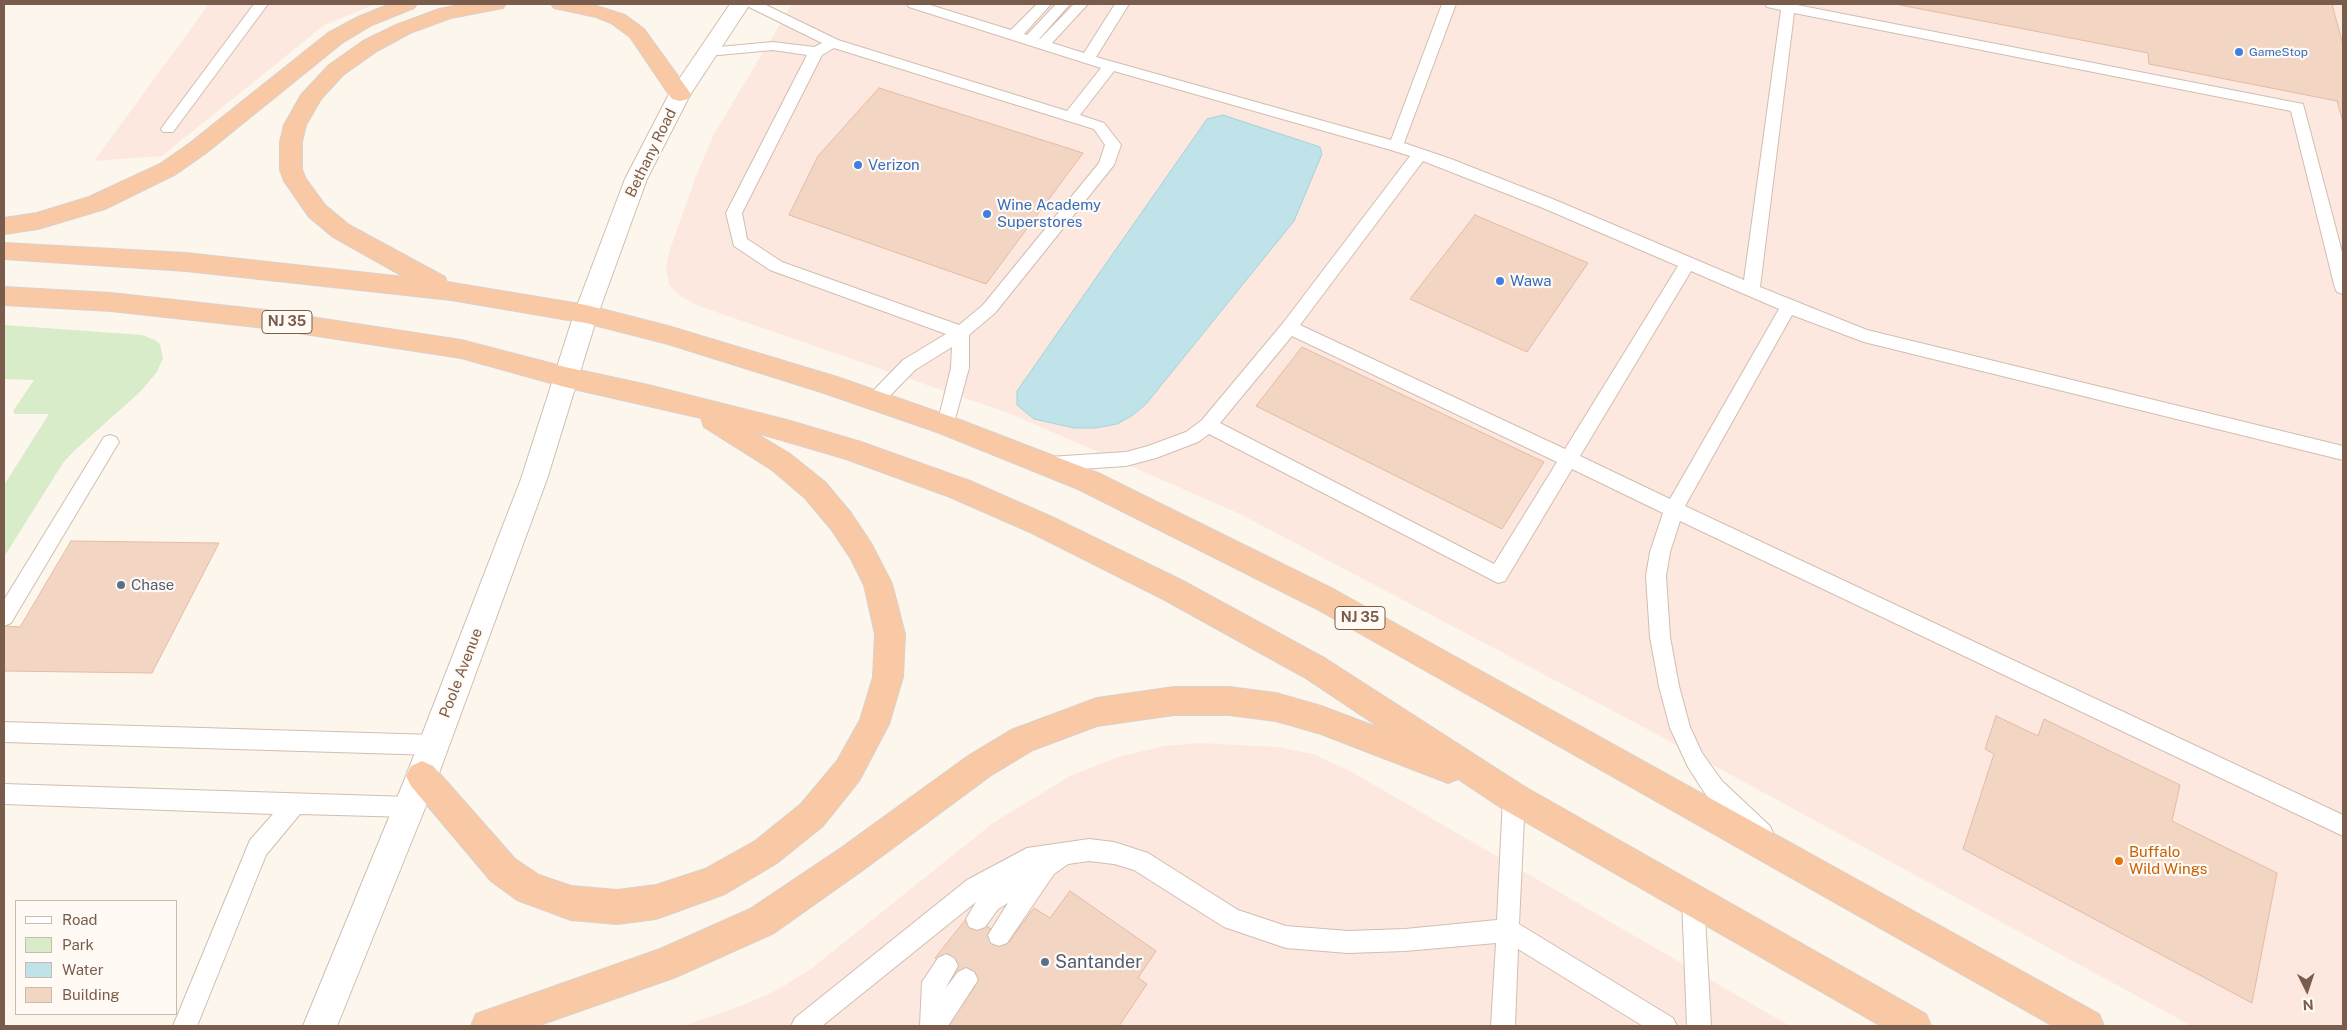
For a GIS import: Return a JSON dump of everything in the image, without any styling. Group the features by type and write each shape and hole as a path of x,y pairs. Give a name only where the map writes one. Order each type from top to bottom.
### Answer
{"highway":[{"path":"4,226 38,221 98,203 168,169 198,148 297,66 335,38 365,21 407,4"},
{"path":"451,291 376,252 341,231 317,211 295,181 291,170 291,142 295,125 312,95 336,70 370,46 403,28 446,13 496,4"},
{"path":"561,4 601,12 618,19 637,32 680,94"},
{"name":"NJ 35","path":"4,251 186,262 451,291 586,314 668,335 946,424 1088,481 1325,599 2087,1026"},
{"name":"NJ 35","path":"4,296 111,302 265,319 461,350 565,377 648,394 787,430 852,450 960,490 1042,525 1174,590 1315,668 1507,792 1914,1026"},
{"path":"422,776 503,870 523,884 571,903 617,907 656,902 713,883 766,852 812,815 848,771 874,724 888,677 890,634 878,584 861,551 841,521 815,490 781,462 688,405"},
{"path":"488,1026 664,965 762,921 852,859 979,766 1022,740 1096,712 1174,700 1228,701 1276,707 1322,720 1507,792"}],"street":[{"name":"Bethany Road","path":"586,314 636,179 680,94 740,4"},
{"name":"Poole Avenue","path":"320,1026 410,807 534,480 586,314"}],"lane":[{"path":"168,129 261,4"},
{"path":"754,4 833,43 1099,126 1113,145 1106,165 989,309 961,333 909,365 875,400"},
{"path":"914,4 1110,66 1420,154 1541,201 1788,306 1874,339 2343,453"},
{"path":"1014,36 1044,4"},
{"path":"1028,40 1063,4"},
{"path":"1043,45 1080,4"},
{"path":"1087,59 1122,4"},
{"path":"1396,146 1449,4"},
{"path":"1772,4 2298,107 2343,288"},
{"path":"1751,290 1788,7"},
{"path":"833,43 816,52 734,213 740,242 776,266 961,333"},
{"path":"708,52 774,46 816,52"},
{"path":"1070,117 1110,66"},
{"path":"1049,464 1126,459 1150,453 1192,437 1208,425 1289,327 1420,154"},
{"path":"1208,425 1498,575 1688,263"},
{"path":"1788,306 1674,509 1660,552 1656,576 1656,605 1660,637 1680,728 1694,760 1714,788 1797,863"},
{"path":"1289,327 2343,826"},
{"path":"946,424 960,368 961,333"},
{"path":"4,617 110,442"},
{"path":"4,732 434,745"},
{"path":"1503,1026 1508,930 1507,792"},
{"path":"4,794 410,807"},
{"path":"185,1026 258,848 295,804"},
{"path":"977,919 990,901 1058,859 1089,850 1114,853 1140,861 1232,919 1286,937 1348,942 1405,940 1508,930 1665,1026"},
{"path":"803,1026 975,888 1027,859 1058,859"},
{"path":"999,935 1058,859"},
{"path":"1693,899 1699,1026"},
{"path":"933,1026 934,982 946,966"},
{"path":"933,1026 966,980"}],"shaded area":[{"path":"209,4 375,4 323,26 162,156 94,161"},
{"path":"792,4 2343,4 2343,1026 2192,1026 1634,722 1240,514 1011,414 699,306 680,296 669,285 666,269 669,252 696,176 714,134"},
{"path":"1200,743 1278,747 1313,754 1350,771 1790,1026 684,1026 743,1005 779,989 812,968 993,823 1070,776 1118,757 1164,746"}],"green space":[{"path":"4,325 142,335 160,344 163,358 157,372 140,392 63,463 4,557 4,485 49,414 15,414 13,411 34,380 4,379"}],"water":[{"path":"1223,115 1320,147 1322,154 1294,221 1146,404 1133,415 1117,424 1096,428 1074,428 1034,419 1017,405 1017,391 1207,119"}],"building":[{"path":"1895,4 2332,4 2343,45 2343,122 2337,101 2149,64 2148,53"},
{"path":"879,88 1083,153 986,284 789,215 818,156"},
{"name":"Wawa","path":"1475,215 1588,263 1527,352 1410,299"},
{"path":"1302,347 1544,462 1502,529 1256,406"},
{"name":"Chase","path":"71,541 219,543 152,673 4,671 4,626 20,627"},
{"name":"Buffalo Wild Wings","path":"1996,716 2038,736 2044,719 2180,785 2172,821 2277,873 2252,1003 1963,849 1994,754 1985,749"},
{"name":"Santander","path":"1070,891 1156,951 1138,978 1147,984 1119,1026 946,1026 975,987 935,958 970,914 1009,942 1034,908 1050,918"}],"place":[{"name":"GameStop","path":"2239,52"},
{"name":"Verizon","path":"858,165"},
{"name":"Wine Academy Superstores","path":"987,214"},
{"name":"Wawa","path":"1500,281"},
{"name":"Chase","path":"121,585"},
{"name":"Buffalo Wild Wings","path":"2119,861"},
{"name":"Santander","path":"1045,962"}]}
